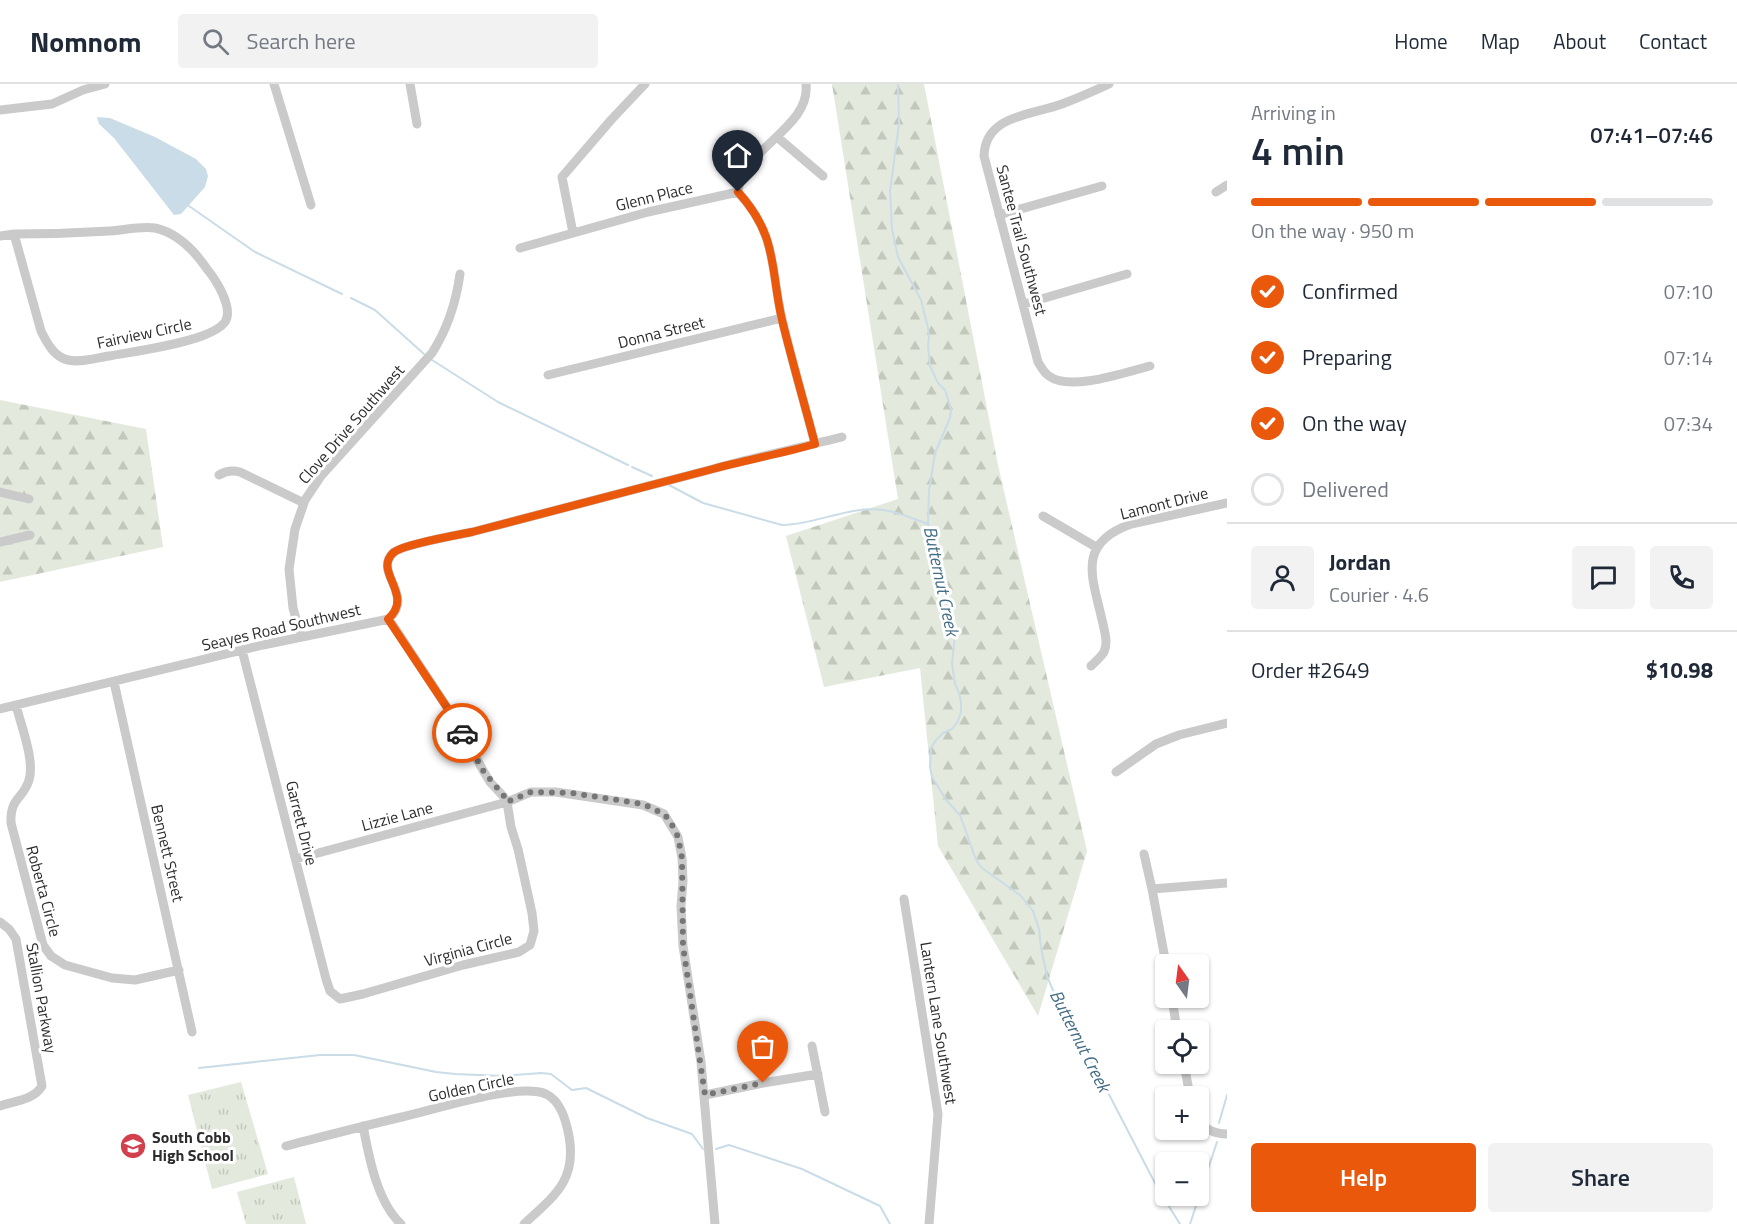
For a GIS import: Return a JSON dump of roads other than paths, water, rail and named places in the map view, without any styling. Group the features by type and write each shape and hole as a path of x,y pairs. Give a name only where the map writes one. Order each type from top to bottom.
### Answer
{"street":[{"path":"0,110 52,104 83,90 105,84"},
{"path":"274,84 311,206"},
{"path":"410,84 417,124"},
{"path":"573,233 562,177 645,84"},
{"path":"806,84 807,93 804,102 777,137 745,169 739,181 738,192 760,221 770,245 782,318 815,444"},
{"name":"Santee Trail Southwest","path":"1109,84 1060,104 1012,119 989,136 984,145 984,156 1038,362 1050,377 1065,382 1101,378 1150,366"},
{"path":"777,137 823,176"},
{"path":"1216,192 1227,185"},
{"path":"999,215 1102,186"},
{"name":"Glenn Place","path":"520,248 648,212 738,192"},
{"name":"Fairview Circle","path":"143,228 170,232 199,256 215,280 226,304 228,315 224,324 201,337 88,360 67,360 53,352 47,345 35,312 14,234 143,228"},
{"path":"0,236 14,234"},
{"name":"Clove Drive Southwest","path":"301,636 290,589 289,569 294,536 304,503 321,476 432,353 454,307 460,274"},
{"path":"1024,304 1127,274"},
{"name":"Donna Street","path":"548,375 782,318"},
{"path":"715,1224 705,1095 683,946 682,858 678,837 664,814 643,804 572,793 531,792 507,802 484,772 454,718 388,619 397,612 398,605 398,597 388,570 389,558 403,548 842,436"},
{"path":"219,475 233,471 240,472 304,503"},
{"path":"0,492 29,500"},
{"name":"Lamont Drive","path":"1096,547 1107,535 1131,524 1227,503"},
{"path":"1042,516 1096,547 1092,577 1106,634 1106,645 1103,653 1091,666"},
{"path":"0,542 30,535"},
{"name":"Seayes Road Southwest","path":"0,709 301,636 388,619"},
{"name":"Garrett Drive","path":"242,650 326,979 330,991 340,999"},
{"name":"Bennett Street","path":"114,682 192,1032"},
{"name":"Roberta Circle","path":"16,705 31,771 28,784 12,808 11,823 43,945 51,956 65,964 112,978 135,980 179,970"},
{"path":"1116,772 1156,744 1179,735 1227,723"},
{"name":"Lizzie Lane","path":"296,859 507,802"},
{"name":"Virginia Circle","path":"340,999 511,954 530,945 534,931 532,913 507,802"},
{"path":"1144,854 1164,954"},
{"path":"1152,889 1227,883"},
{"name":"Lantern Lane Southwest","path":"904,899 938,1114 929,1224"},
{"name":"Stallion Parkway","path":"0,922 16,939 42,1086 37,1094 0,1106"},
{"path":"812,1046 825,1112"},
{"path":"705,1095 818,1074"},
{"name":"Golden Circle","path":"286,1146 501,1093 540,1092 553,1098 558,1104 567,1128 571,1167 559,1189 524,1224"},
{"path":"363,1126 382,1196 391,1213 401,1224"},
{"path":"1209,1129 1227,1134"}],"water":[{"path":"97,117 110,118 155,137 196,159 206,169 208,176 205,187 181,214 174,215 114,138 99,124"}],"waterway":[{"name":"Butternut Creek","path":"898,84 899,124 890,191 892,229 898,257 921,300 928,328 930,366 938,383 945,390 951,409 950,418 935,453 929,491 928,524 955,635 952,664 961,702 961,712 952,729 943,733 931,748 932,777 947,801 960,815 976,860 982,868 1021,896 1033,911 1039,929 1047,976 1062,1012 1101,1079 1158,1189 1180,1224"},
{"path":"189,206 255,252 342,294"},
{"path":"351,298 375,310 424,354"},
{"path":"432,360 498,402 628,465"},
{"path":"632,467 652,476"},
{"path":"669,485 703,503 782,525 871,509 895,512 928,524"},
{"path":"199,1068 320,1055 354,1055 455,1074 503,1076 551,1074 572,1090 586,1088 647,1118 692,1134 703,1149"},
{"path":"1219,1123 1227,1095"},
{"path":"1190,1224 1217,1142"},
{"path":"716,1149 729,1145 802,1169 880,1206 890,1224"}],"place":[{"name":"South Cobb High School","path":"133,1146"}]}
